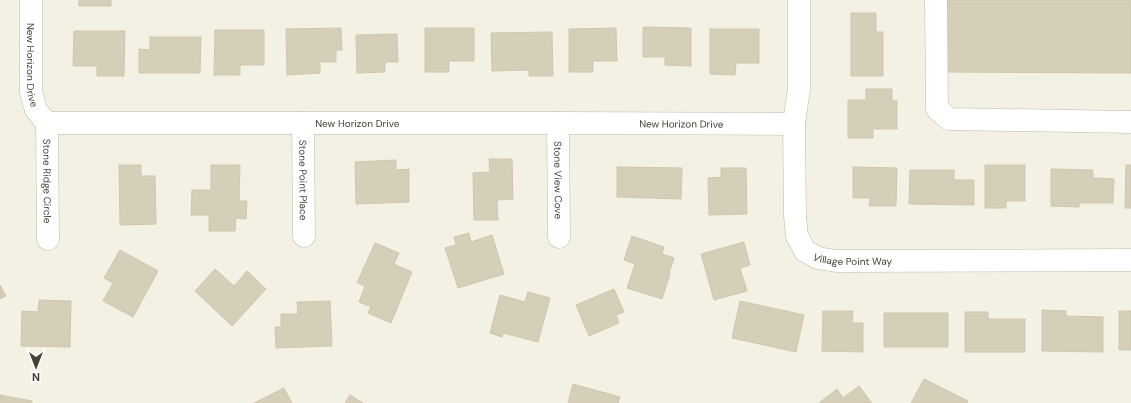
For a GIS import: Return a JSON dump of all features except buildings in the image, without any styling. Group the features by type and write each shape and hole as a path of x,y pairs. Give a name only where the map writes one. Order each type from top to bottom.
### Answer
{"street":[{"name":"New Horizon Drive","path":"31,0 31,92 36,110 47,122 558,122 794,124"},
{"name":"Village Point Way","path":"799,0 799,88 794,124 795,216 797,236 805,251 818,258 836,261 1131,260"},
{"path":"936,0 937,109 949,119 1131,122"},
{"name":"Stone Ridge Circle","path":"47,122 48,239"},
{"name":"Stone View Cove","path":"558,122 559,238"},
{"name":"Stone Point Place","path":"303,123 304,236"}]}
